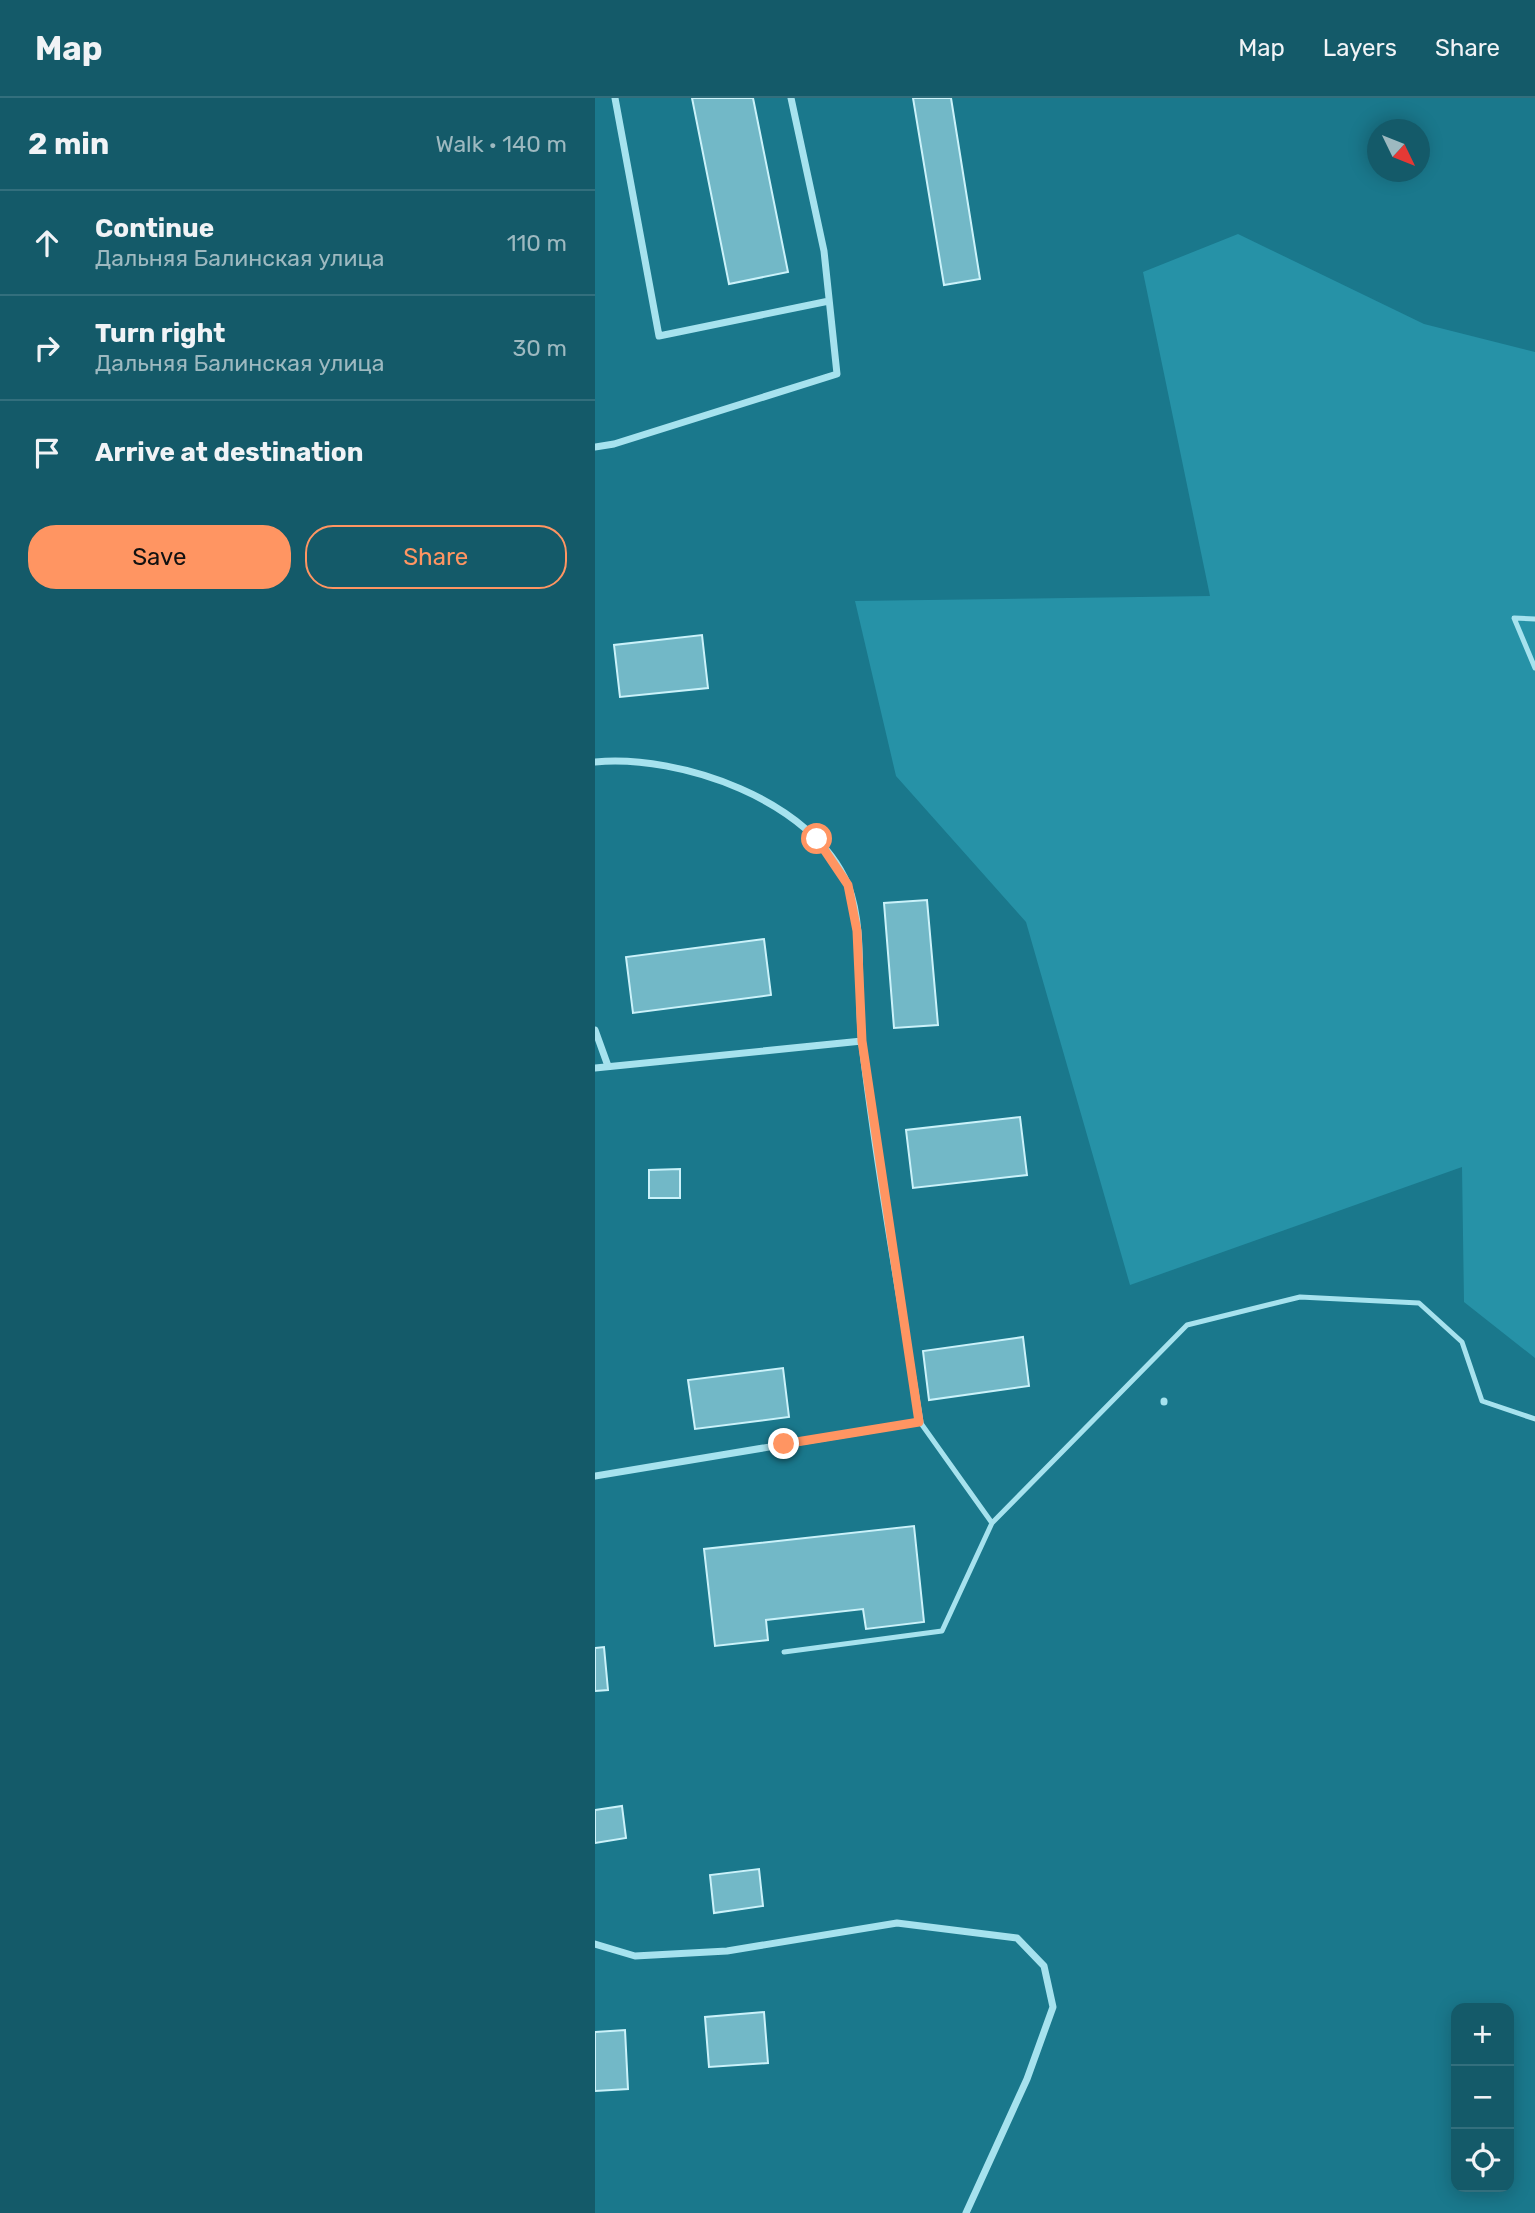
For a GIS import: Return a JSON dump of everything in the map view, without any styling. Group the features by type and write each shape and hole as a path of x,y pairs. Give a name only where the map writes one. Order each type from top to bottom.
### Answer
{"street":[{"path":"615,98 659,336 829,302"},
{"path":"595,447 837,374 824,251 791,98"},
{"path":"595,762 626,759 717,777 760,798 817,839 848,885 857,931 862,1041 919,1422 595,1476"},
{"path":"595,1030 608,1066"},
{"path":"595,1068 862,1041"},
{"path":"595,1944 635,1956 727,1951 897,1923 1017,1938 1044,1966 1053,2007 1027,2079 966,2213"}],"lane":[{"path":"1535,619 1514,618 1535,668"},
{"path":"784,1652 941,1630 992,1523 1187,1325 1300,1297 1419,1303 1462,1342 1482,1401 1535,1419"},
{"path":"919,1422 992,1523"}],"shaded area":[{"path":"1238,234 1424,324 1535,352 1535,1358 1464,1302 1462,1167 1130,1285 1026,922 896,776 855,601 1210,596 1143,272"}],"building":[{"path":"692,98 753,98 788,272 729,284"},
{"path":"913,98 951,98 980,279 944,285"},
{"path":"702,635 708,688 620,697 614,645"},
{"path":"927,900 938,1025 894,1028 884,903"},
{"path":"764,939 771,995 633,1013 626,957"},
{"path":"1020,1117 1027,1175 913,1188 906,1130"},
{"path":"680,1169 680,1198 649,1198 649,1170"},
{"path":"1023,1337 1029,1386 929,1400 923,1351"},
{"path":"783,1368 789,1417 695,1429 688,1380"},
{"path":"914,1526 924,1622 866,1629 863,1609 766,1620 768,1640 715,1646 704,1549"},
{"path":"604,1647 608,1690 595,1691 595,1648"},
{"path":"622,1806 626,1838 595,1843 595,1810"},
{"path":"759,1869 763,1906 714,1913 710,1875"},
{"path":"764,2012 768,2063 709,2067 705,2017"},
{"path":"625,2030 628,2089 595,2091 595,2032"}],"route":[{"path":"784,1444 919,1422 862,1041 857,931 848,885 817,839"}]}
